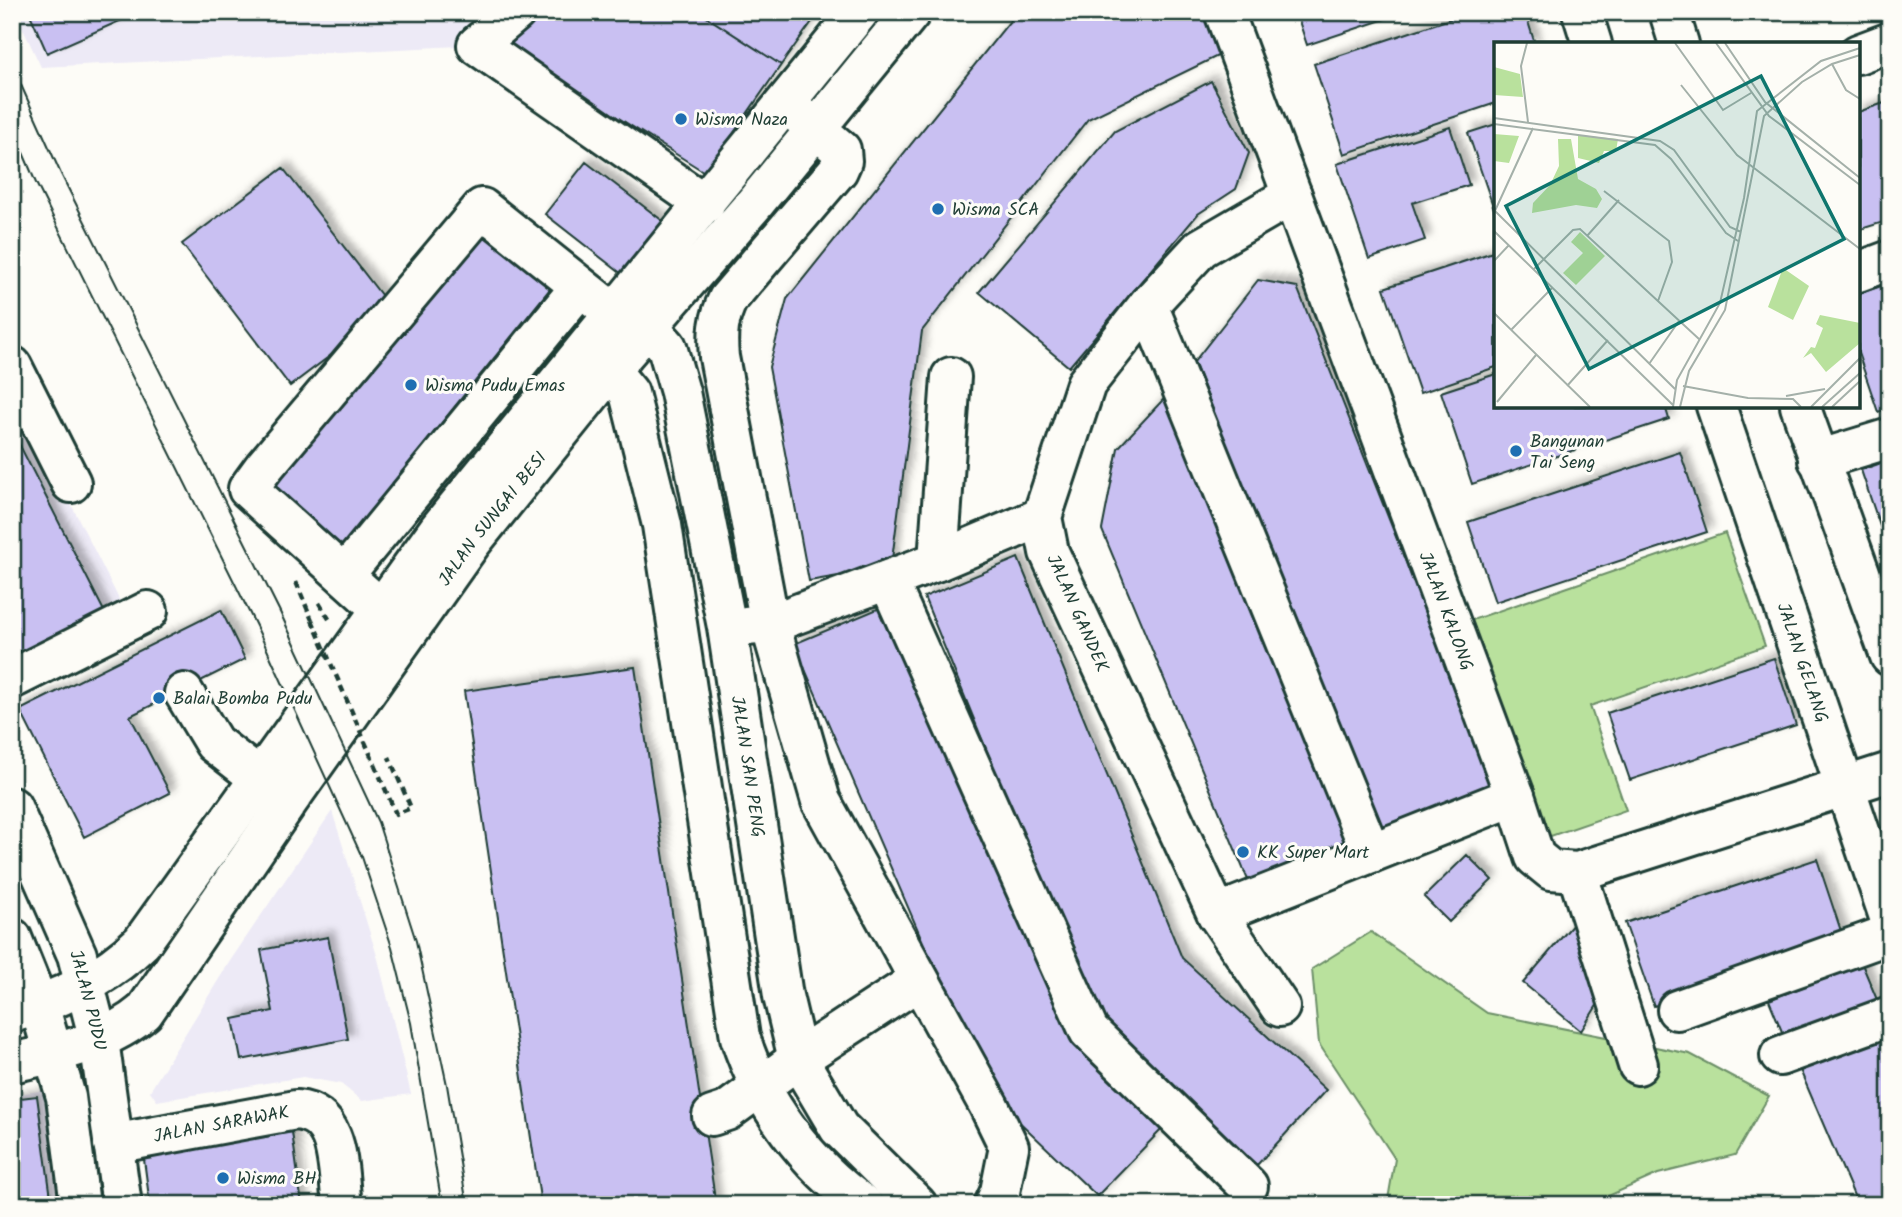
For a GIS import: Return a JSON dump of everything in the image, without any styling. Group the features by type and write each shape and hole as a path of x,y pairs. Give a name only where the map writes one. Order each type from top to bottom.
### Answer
{"street":[{"path":"516,12 477,45 698,200 833,12"},
{"name":"JALAN SUNGAI BESI","path":"26,1009 105,974 142,942 274,790 471,544 630,314 698,200 786,104 859,12"},
{"name":"JALAN SUNGAI BESI","path":"630,314 816,128 911,12"},
{"name":"JALAN KALONG","path":"1224,12 1515,796 1535,857 1551,870 1577,872"},
{"path":"1582,12 1591,42"},
{"path":"1669,12 1678,42"},
{"path":"1860,53 1890,42"},
{"path":"786,104 841,150 842,161 838,170 736,288 720,315 717,332 770,624 821,801 1009,1147 1000,1192 994,1205"},
{"name":"JALAN GANDEK","path":"1280,1007 1217,914 1049,552 1042,517 1086,383 1149,305 1201,248 1292,195"},
{"name":"JALAN SAN PENG","path":"345,573 248,489 482,208 580,287 630,314 667,347 680,392 726,627 783,996 798,1059 839,1128 917,1205"},
{"path":"1860,271 1890,260"},
{"path":"380,608 345,573 580,287"},
{"path":"1149,305 1371,853"},
{"path":"598,359 629,393 638,418 662,525 740,1037 760,1085 793,1137 821,1171 864,1205"},
{"name":"JALAN SUNGAI BESI","path":"12,1063 99,1040 131,1023 156,998 380,608 438,530 598,359"},
{"path":"12,366 71,483"},
{"path":"938,561 951,377"},
{"name":"JALAN GELANG","path":"1717,408 1890,920"},
{"path":"1801,408 1818,460 1879,594 1890,656"},
{"path":"1818,460 1890,438"},
{"path":"678,632 770,624 938,561 1042,517"},
{"path":"888,580 1089,1031 1248,1186"},
{"path":"12,679 148,611"},
{"path":"184,693 215,743 274,790"},
{"path":"1638,1065 1577,872 1890,772"},
{"path":"1217,914 1515,796"},
{"name":"JALAN PUDU","path":"12,807 64,922 85,985 99,1040 122,1205"},
{"path":"1676,1010 1890,934"},
{"path":"12,938 26,1009 55,1052 66,1097 80,1205"},
{"path":"712,1115 727,1111 798,1059 919,980"},
{"path":"1780,1056 1890,1016"},
{"name":"JALAN SARAWAK","path":"113,1144 296,1110 306,1111 322,1121 333,1137 342,1205"}],"path":[{"path":"291,570 396,814 411,808 389,757"},
{"path":"319,603 326,617 334,624"}],"shaded area":[{"path":"15,12 497,12 459,46 41,67"},
{"path":"12,387 126,613 12,671"},
{"path":"332,811 378,959 411,1094 362,1101 341,1084 303,1077 157,1101 150,1091 230,961"},
{"path":"45,1090 58,1205 12,1205 12,1095"}],"green space":[{"path":"1725,533 1765,646 1590,706 1626,810 1545,838 1469,621"},
{"path":"1371,932 1487,1013 1690,1054 1769,1096 1735,1155 1658,1174 1588,1205 1387,1205 1395,1159 1319,1044 1312,969"}],"building":[{"path":"29,12 140,12 47,53"},
{"name":"Wisma Naza","path":"536,12 699,12 781,65 706,173 493,39"},
{"path":"699,12 819,12 781,65"},
{"name":"Wisma SCA","path":"1022,12 1211,12 1230,50 1088,119 922,331 891,567 809,581 769,367 787,299 1013,17"},
{"path":"1296,12 1406,12 1307,45"},
{"path":"1471,12 1525,12 1534,42 1494,42 1494,104 1344,154 1314,64"},
{"path":"1211,81 1249,153 1236,189 1198,214 1069,367 979,292 1115,131"},
{"path":"1890,101 1890,220 1860,229 1860,111"},
{"path":"1494,125 1494,209 1468,133"},
{"path":"1450,127 1469,185 1412,203 1425,240 1369,259 1337,164"},
{"path":"586,162 668,225 627,278 545,214"},
{"path":"283,168 392,309 290,386 182,244"},
{"name":"Wisma Pudu Emas","path":"480,225 554,284 342,546 268,486"},
{"path":"1494,252 1494,368 1420,393 1384,288"},
{"path":"1258,280 1297,287 1499,797 1384,841 1194,362"},
{"path":"1890,283 1890,408 1878,412 1860,359 1860,293"},
{"name":"Bangunan Tai Seng","path":"1494,375 1494,408 1666,408 1669,419 1472,484 1441,392"},
{"path":"1172,390 1365,851 1255,897 1102,530 1118,448"},
{"path":"12,430 106,615 12,662"},
{"path":"1680,452 1707,532 1495,602 1468,522"},
{"path":"1890,460 1890,530 1882,532 1861,470"},
{"path":"1018,558 1182,958 1326,1090 1257,1165 1096,1018 924,597"},
{"path":"887,605 1073,1037 1166,1125 1097,1196 988,1092 794,644"},
{"path":"221,610 245,659 130,716 170,793 84,837 20,710"},
{"path":"1774,658 1796,725 1630,780 1607,713"},
{"path":"635,667 716,1205 541,1205 464,691"},
{"path":"1467,855 1492,880 1449,922 1424,897"},
{"path":"1817,859 1845,943 1654,1006 1625,923"},
{"path":"1574,923 1601,999 1581,1031 1523,983"},
{"path":"328,937 348,1039 241,1060 233,1019 273,1011 261,950"},
{"path":"1862,964 1878,1002 1785,1039 1769,1000"},
{"path":"1885,1034 1890,1046 1890,1205 1858,1205 1800,1070"},
{"path":"37,1096 52,1205 12,1205 12,1099"},
{"name":"Wisma BH","path":"292,1132 302,1205 150,1205 143,1152"}],"tram line":[{"path":"12,65 61,174 279,610 378,822 416,941 447,1085 467,1205"},
{"path":"12,127 36,183 259,632 362,857 392,947 411,1023 442,1205"}],"place":[{"name":"Wisma Naza","path":"681,119"},
{"name":"Wisma SCA","path":"938,209"},
{"name":"Wisma Pudu Emas","path":"411,385"},
{"name":"Bangunan Tai Seng","path":"1516,451"},
{"name":"Balai Bomba Pudu","path":"159,698"},
{"name":"KK Super Mart","path":"1243,852"},
{"name":"Wisma BH","path":"223,1178"}]}
